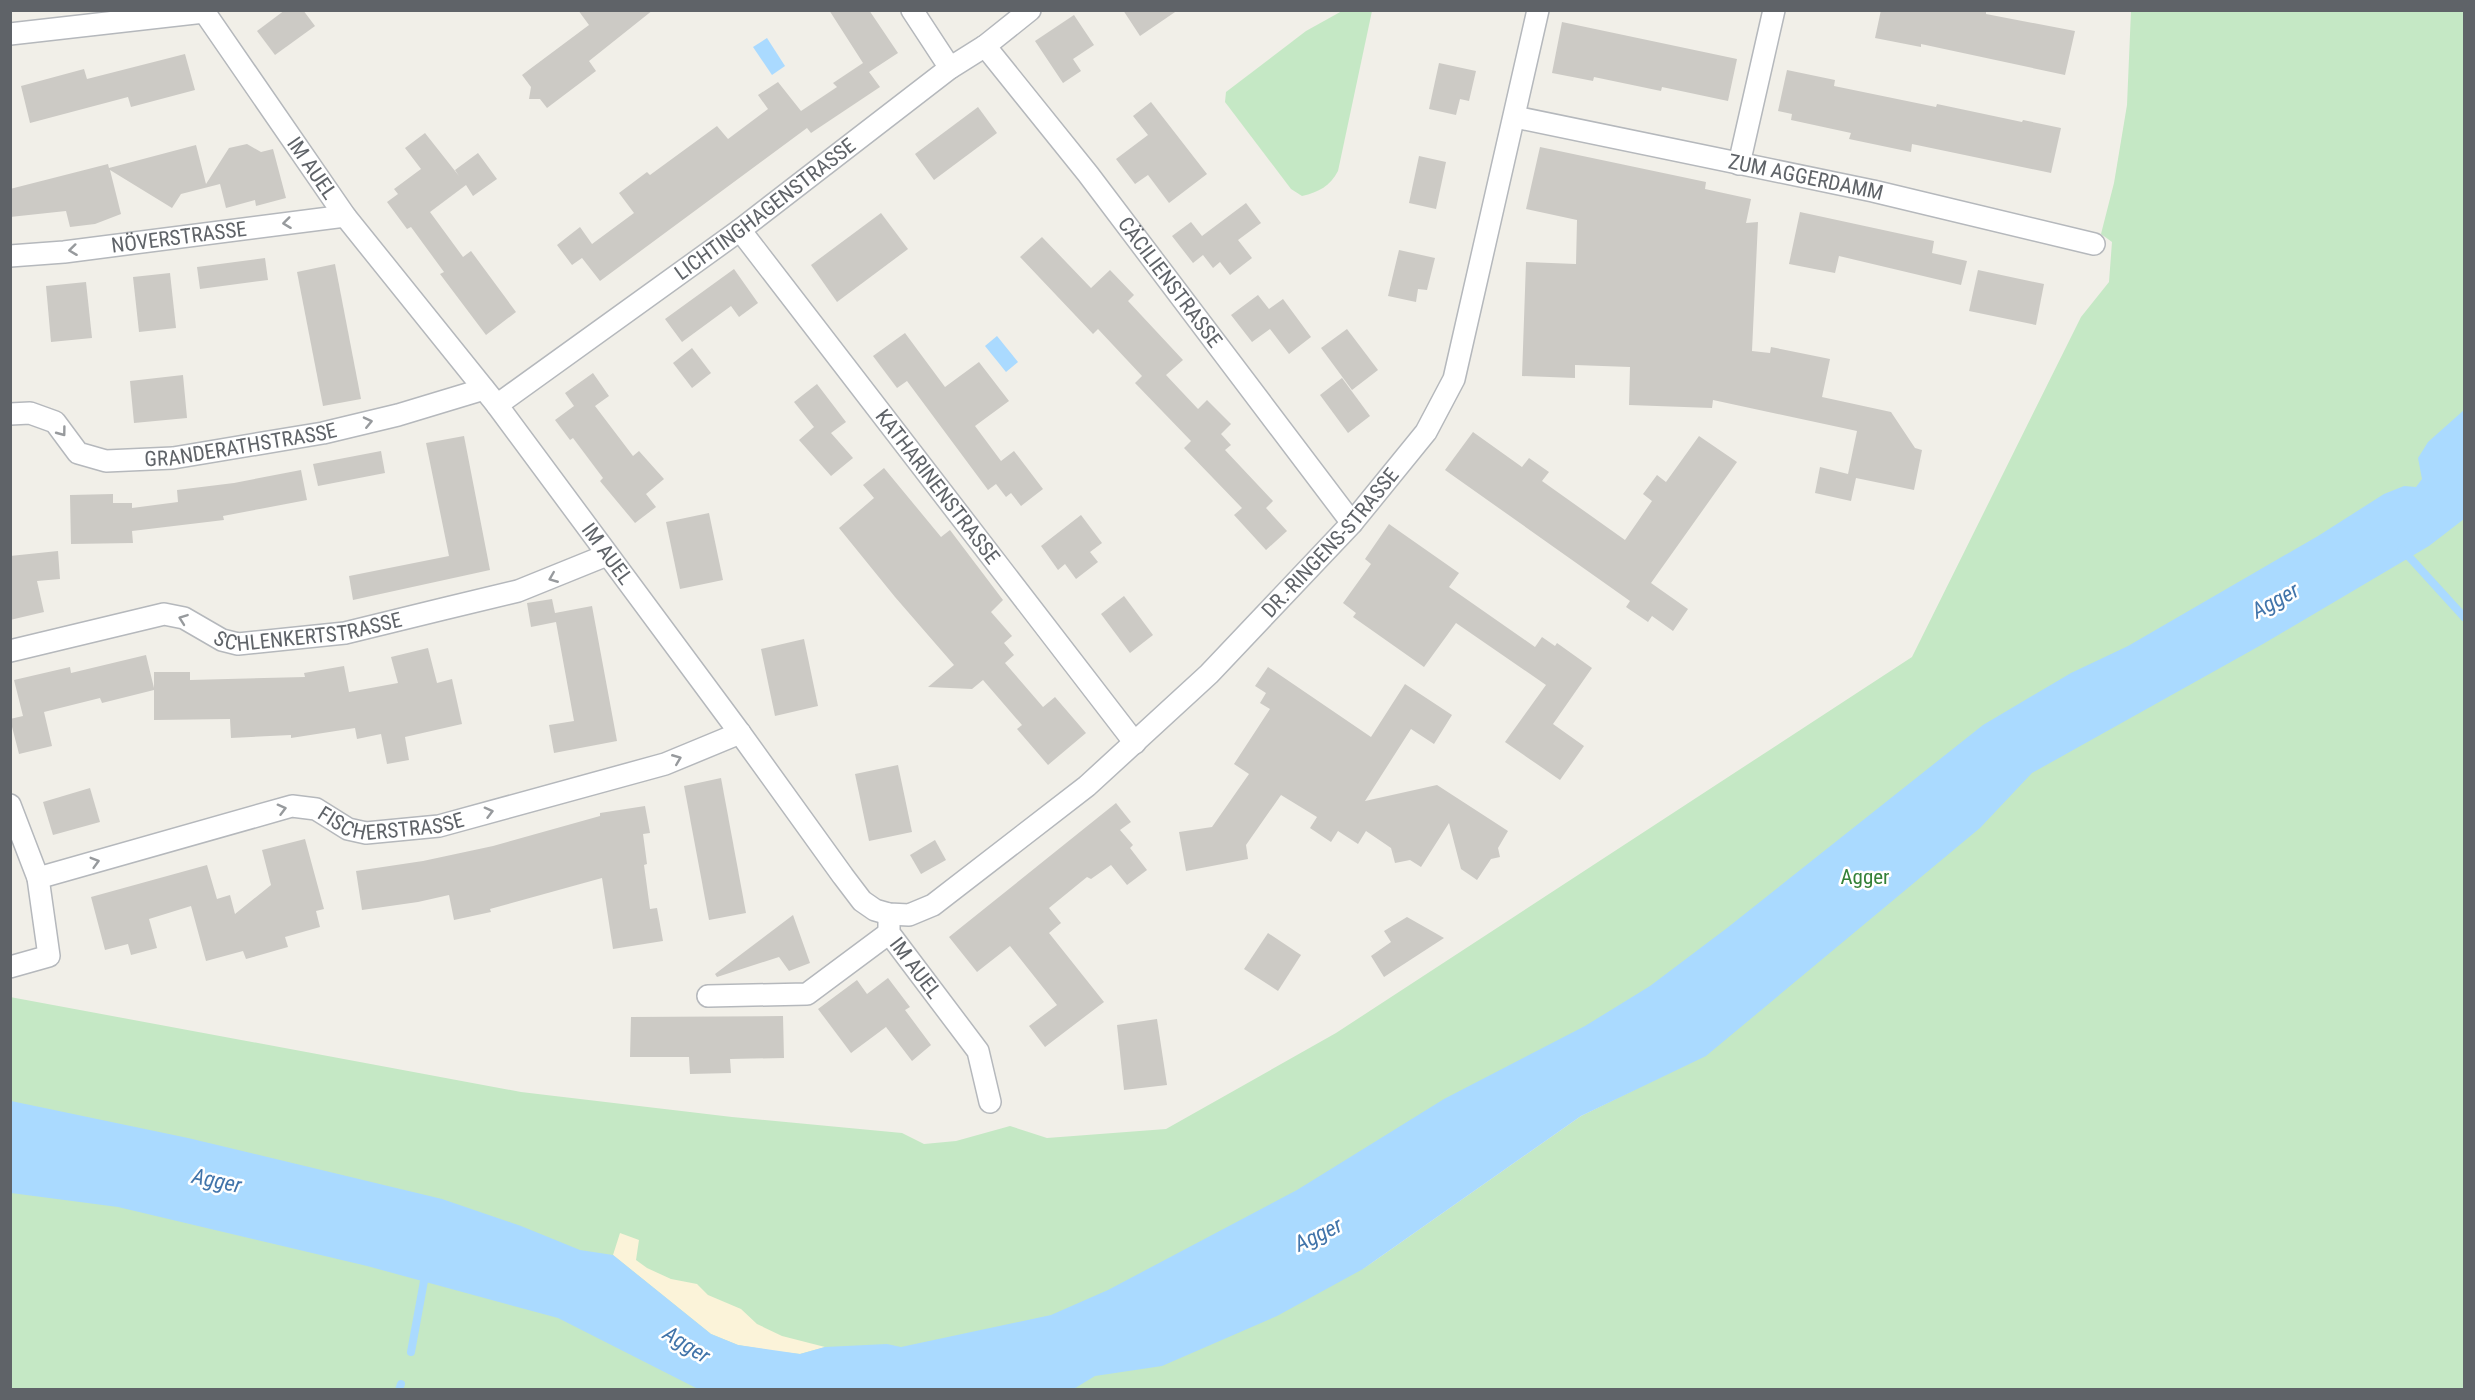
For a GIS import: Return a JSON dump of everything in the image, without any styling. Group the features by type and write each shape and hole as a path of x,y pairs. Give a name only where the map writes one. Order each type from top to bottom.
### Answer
{"street":[{"path":"912,10 950,68"},
{"name":"LICHTINGHAGENSTRASSE","path":"491,397 740,230 950,68 985,46 1030,10"},
{"name":"DR.-RINGENS-STRASSE","path":"889,923 933,905 1087,786 1135,743 1209,674 1352,523 1426,432 1454,379 1538,10"},
{"path":"1739,164 1774,10"},
{"path":"10,34 203,11"},
{"name":"IM AUEL","path":"203,11 345,216 491,397 862,901 889,923 978,1051 990,1102"},
{"name":"CÄCILIENSTRASSE","path":"985,46 1088,174 1352,523"},
{"name":"ZUM AGGERDAMM","path":"1515,117 1884,194 2094,244"},
{"name":"NÖVERSTRASSE","path":"10,256 64,252 345,216"},
{"name":"KATHARINENSTRASSE","path":"740,230 1135,743"},
{"name":"GRANDERATHSTRASSE","path":"10,414 30,412 55,423 78,453 106,461 173,458 323,433 398,415 491,397"},
{"name":"SCHLENKERTSTRASSE","path":"10,651 164,614 184,618 222,640 238,644 345,633 518,591 607,555"},
{"name":"FISCHERSTRASSE","path":"38,878 292,806 316,809 348,829 366,833 439,826 665,764 740,733"},
{"path":"10,805 38,878 50,956 10,967"},
{"path":"708,996 807,994 889,923"}],"green space":[{"path":"1342,11 1372,11 1338,171 1323,188 1302,196 1291,189 1225,102 1226,92 1306,31"},
{"path":"2131,11 2464,11 2464,1389 1072,1389 1081,1384 1064,1390 11,1389 10,997 521,1092 732,1117 902,1133 924,1144 956,1141 1010,1126 1047,1138 1166,1129 1336,1033 1912,657 2081,317 2109,282 2112,242 2101,234 2114,183 2127,105","holes":["1636,1089 1581,1116 1363,1269 1561,1120"]}],"sand":[{"path":"620,1233 639,1240 636,1260 647,1268 671,1279 697,1284 708,1295 741,1309 757,1324 782,1336 825,1347 800,1354 738,1345 711,1334 613,1255"}],"water":[{"path":"767,38 785,66 772,75 753,47"},
{"path":"997,336 1018,362 1006,372 985,346"},
{"name":"Agger","path":"2464,410 2464,519 2429,546 2263,644 2032,773 1980,828 1706,1056 1581,1116 1363,1269 1277,1316 1162,1366 1095,1376 1072,1390 698,1389 558,1318 367,1266 118,1207 11,1193 11,1101 188,1138 442,1199 521,1226 580,1250 613,1255 711,1334 738,1345 800,1354 825,1347 887,1344 901,1347 1051,1315 1108,1290 1297,1190 1444,1099 1585,1026 1650,986 1727,928 1983,725 2071,673 2128,646 2318,536 2384,494 2404,486 2416,487 2422,479 2418,458 2428,442"}],"building":[{"path":"285,10 303,10 315,26 275,55 257,31"},
{"path":"578,10 653,10 589,61 596,71 547,108 540,99 529,99 531,87 522,75 589,25"},
{"path":"829,10 869,10 898,53 869,72 880,87 811,133 807,128 600,281 582,258 572,265 557,245 580,227 592,244 634,213 619,193 647,172 650,175 717,126 728,139 768,109 758,95 778,82 801,111 837,87 833,83 863,63"},
{"path":"1123,10 1178,10 1140,36"},
{"path":"1881,10 1986,10 1986,14 2075,31 2065,75 1921,44 1921,47 1875,38"},
{"path":"1074,15 1094,45 1073,59 1081,71 1063,83 1035,41"},
{"path":"1562,22 1737,59 1728,101 1662,87 1661,91 1594,77 1593,81 1552,73"},
{"path":"185,54 195,90 131,107 128,97 30,123 21,86 84,69 87,79"},
{"path":"1439,63 1476,71 1469,101 1460,99 1456,115 1429,109"},
{"path":"1787,70 1835,80 1834,86 1936,107 1937,104 2061,128 2051,173 1912,144 1911,152 1849,139 1851,133 1791,120 1792,114 1778,111"},
{"path":"1151,102 1207,174 1169,203 1148,175 1135,184 1116,159 1148,135 1133,116"},
{"path":"978,107 997,133 934,180 915,154"},
{"path":"425,133 459,176 455,170 478,153 497,179 473,196 466,185 430,212 463,257 471,251 516,312 486,335 440,274 444,272 411,227 407,229 387,202 398,194 394,189 421,169 405,148"},
{"path":"247,144 261,152 273,149 286,198 256,206 255,200 226,208 220,184 181,194 172,208 110,170 121,214 95,224 70,227 66,211 10,217 10,189 108,164 109,168 196,145 206,184 229,148"},
{"path":"1540,147 1706,182 1705,189 1751,199 1746,223 1758,222 1752,351 1770,353 1771,347 1830,359 1822,397 1891,412 1915,448 1922,450 1914,490 1856,478 1851,501 1815,493 1820,467 1848,474 1857,431 1713,400 1712,408 1629,405 1630,367 1575,365 1575,378 1522,376 1526,262 1576,264 1577,220 1526,209"},
{"path":"1419,156 1446,162 1436,209 1409,203"},
{"path":"1246,203 1261,223 1238,240 1252,258 1230,275 1220,262 1213,268 1203,255 1193,263 1172,236 1191,222 1202,236"},
{"path":"1800,212 1934,241 1932,253 1967,261 1961,285 1839,256 1835,273 1789,264"},
{"path":"881,213 908,249 837,302 811,265"},
{"path":"1042,237 1091,288 1110,270 1134,295 1128,301 1183,360 1166,375 1198,409 1207,400 1231,424 1221,434 1231,445 1225,450 1273,501 1266,508 1287,531 1266,550 1234,515 1242,508 1184,448 1191,441 1135,383 1142,376 1098,329 1093,334 1020,257"},
{"path":"1399,250 1435,258 1427,290 1418,289 1416,302 1388,296"},
{"path":"265,258 268,280 200,289 197,267"},
{"path":"335,264 361,399 323,406 297,272"},
{"path":"734,269 758,303 739,317 731,306 682,342 665,319"},
{"path":"1978,270 2044,284 2036,325 1969,311"},
{"path":"170,273 176,328 139,332 133,277"},
{"path":"86,282 92,338 51,342 46,286"},
{"path":"1258,295 1269,309 1283,299 1311,337 1289,354 1270,329 1252,342 1231,315"},
{"path":"1347,329 1378,370 1352,390 1321,348"},
{"path":"905,333 945,387 979,362 1009,401 975,426 1001,461 1014,451 1043,489 1021,506 1011,493 1006,497 996,484 988,490 907,381 897,388 873,356"},
{"path":"692,348 711,373 692,388 673,363"},
{"path":"593,373 609,396 595,406 633,456 639,451 664,479 646,494 656,507 635,523 600,481 603,478 573,438 570,440 555,420 574,406 565,393"},
{"path":"183,375 187,418 134,423 130,381"},
{"path":"1342,378 1370,416 1348,433 1320,395"},
{"path":"817,384 846,422 831,433 853,458 831,476 799,440 814,427 794,402"},
{"path":"1473,432 1522,467 1529,458 1549,472 1542,481 1625,540 1652,501 1643,494 1657,475 1666,482 1699,436 1737,462 1651,583 1688,609 1673,631 1652,616 1648,622 1626,607 1630,601 1445,470"},
{"path":"464,436 490,570 353,600 349,576 449,556 426,443"},
{"path":"381,451 385,473 318,486 313,464"},
{"path":"884,468 941,537 950,530 1003,600 991,612 1012,636 1004,643 1014,655 1005,663 1043,707 1055,697 1086,733 1048,765 1017,729 1022,725 983,680 972,689 928,687 954,665 839,528 874,498 863,485"},
{"path":"301,470 307,500 223,516 224,520 132,531 133,543 71,544 70,495 113,494 113,503 132,503 132,508 178,502 177,490 234,483"},
{"path":"709,513 723,580 680,589 666,522"},
{"path":"1081,515 1102,543 1090,552 1098,562 1076,579 1065,564 1058,570 1041,546"},
{"path":"1389,524 1459,573 1449,587 1535,647 1542,637 1555,646 1557,643 1592,668 1553,724 1584,746 1560,780 1505,742 1546,685 1456,623 1424,667 1353,617 1356,613 1343,603 1371,564 1365,559"},
{"path":"58,551 60,579 37,581 44,612 10,620 10,556"},
{"path":"1124,596 1153,635 1130,653 1101,614"},
{"path":"552,599 555,613 592,606 617,741 554,753 549,725 574,721 556,622 531,627 527,603"},
{"path":"804,639 818,706 775,716 761,649"},
{"path":"428,648 437,683 452,679 462,724 405,737 409,760 387,764 381,734 357,739 355,728 291,738 291,735 231,738 230,719 154,720 154,690 102,703 100,698 44,712 52,746 19,754 10,719 23,716 14,680 70,667 71,673 146,655 154,688 154,672 190,672 190,680 305,677 304,673 344,666 349,692 398,683 391,657"},
{"path":"1268,667 1371,737 1405,684 1452,715 1434,744 1411,729 1365,801 1437,785 1508,831 1498,848 1500,857 1491,859 1477,880 1461,869 1449,823 1421,867 1410,860 1395,863 1391,848 1366,831 1358,844 1338,831 1331,842 1310,828 1317,817 1281,795 1246,845 1248,859 1186,871 1179,832 1212,827 1249,774 1234,764 1270,709 1260,703 1266,693 1255,686"},
{"path":"898,765 912,832 869,841 855,774"},
{"path":"721,778 746,913 709,920 684,786"},
{"path":"90,788 100,822 53,835 43,802"},
{"path":"1116,803 1131,822 1120,830 1133,845 1130,848 1147,870 1127,885 1111,865 1091,879 1087,877 1049,908 1061,923 1049,933 1104,1002 1045,1047 1029,1026 1057,1005 1010,946 977,972 949,937"},
{"path":"645,806 650,833 643,834 647,864 644,865 650,909 657,908 663,941 613,949 602,878 490,909 491,912 454,920 449,895 362,910 356,871 423,861 493,846 600,816 600,813"},
{"path":"305,839 324,909 316,911 320,927 285,937 288,947 246,959 243,951 206,961 191,906 149,919 157,948 131,955 128,944 105,950 91,897 207,865 217,899 230,895 235,914 271,885 262,850"},
{"path":"935,840 946,860 921,874 910,855"},
{"path":"793,915 810,963 789,971 779,957 717,977 715,974"},
{"path":"1407,917 1444,938 1384,977 1371,956 1391,942 1384,931"},
{"path":"1268,933 1301,955 1278,991 1244,969"},
{"path":"888,978 910,1007 905,1010 931,1045 912,1061 886,1027 851,1053 818,1009 857,980 867,994"},
{"path":"783,1016 784,1058 730,1059 731,1073 690,1074 689,1057 630,1057 631,1017"},
{"path":"1157,1019 1167,1085 1124,1090 1117,1025"}],"waterway":[{"path":"2402,549 2464,617"},
{"path":"411,1352 424,1281 428,1273"},
{"path":"399,1390 401,1384"}]}
